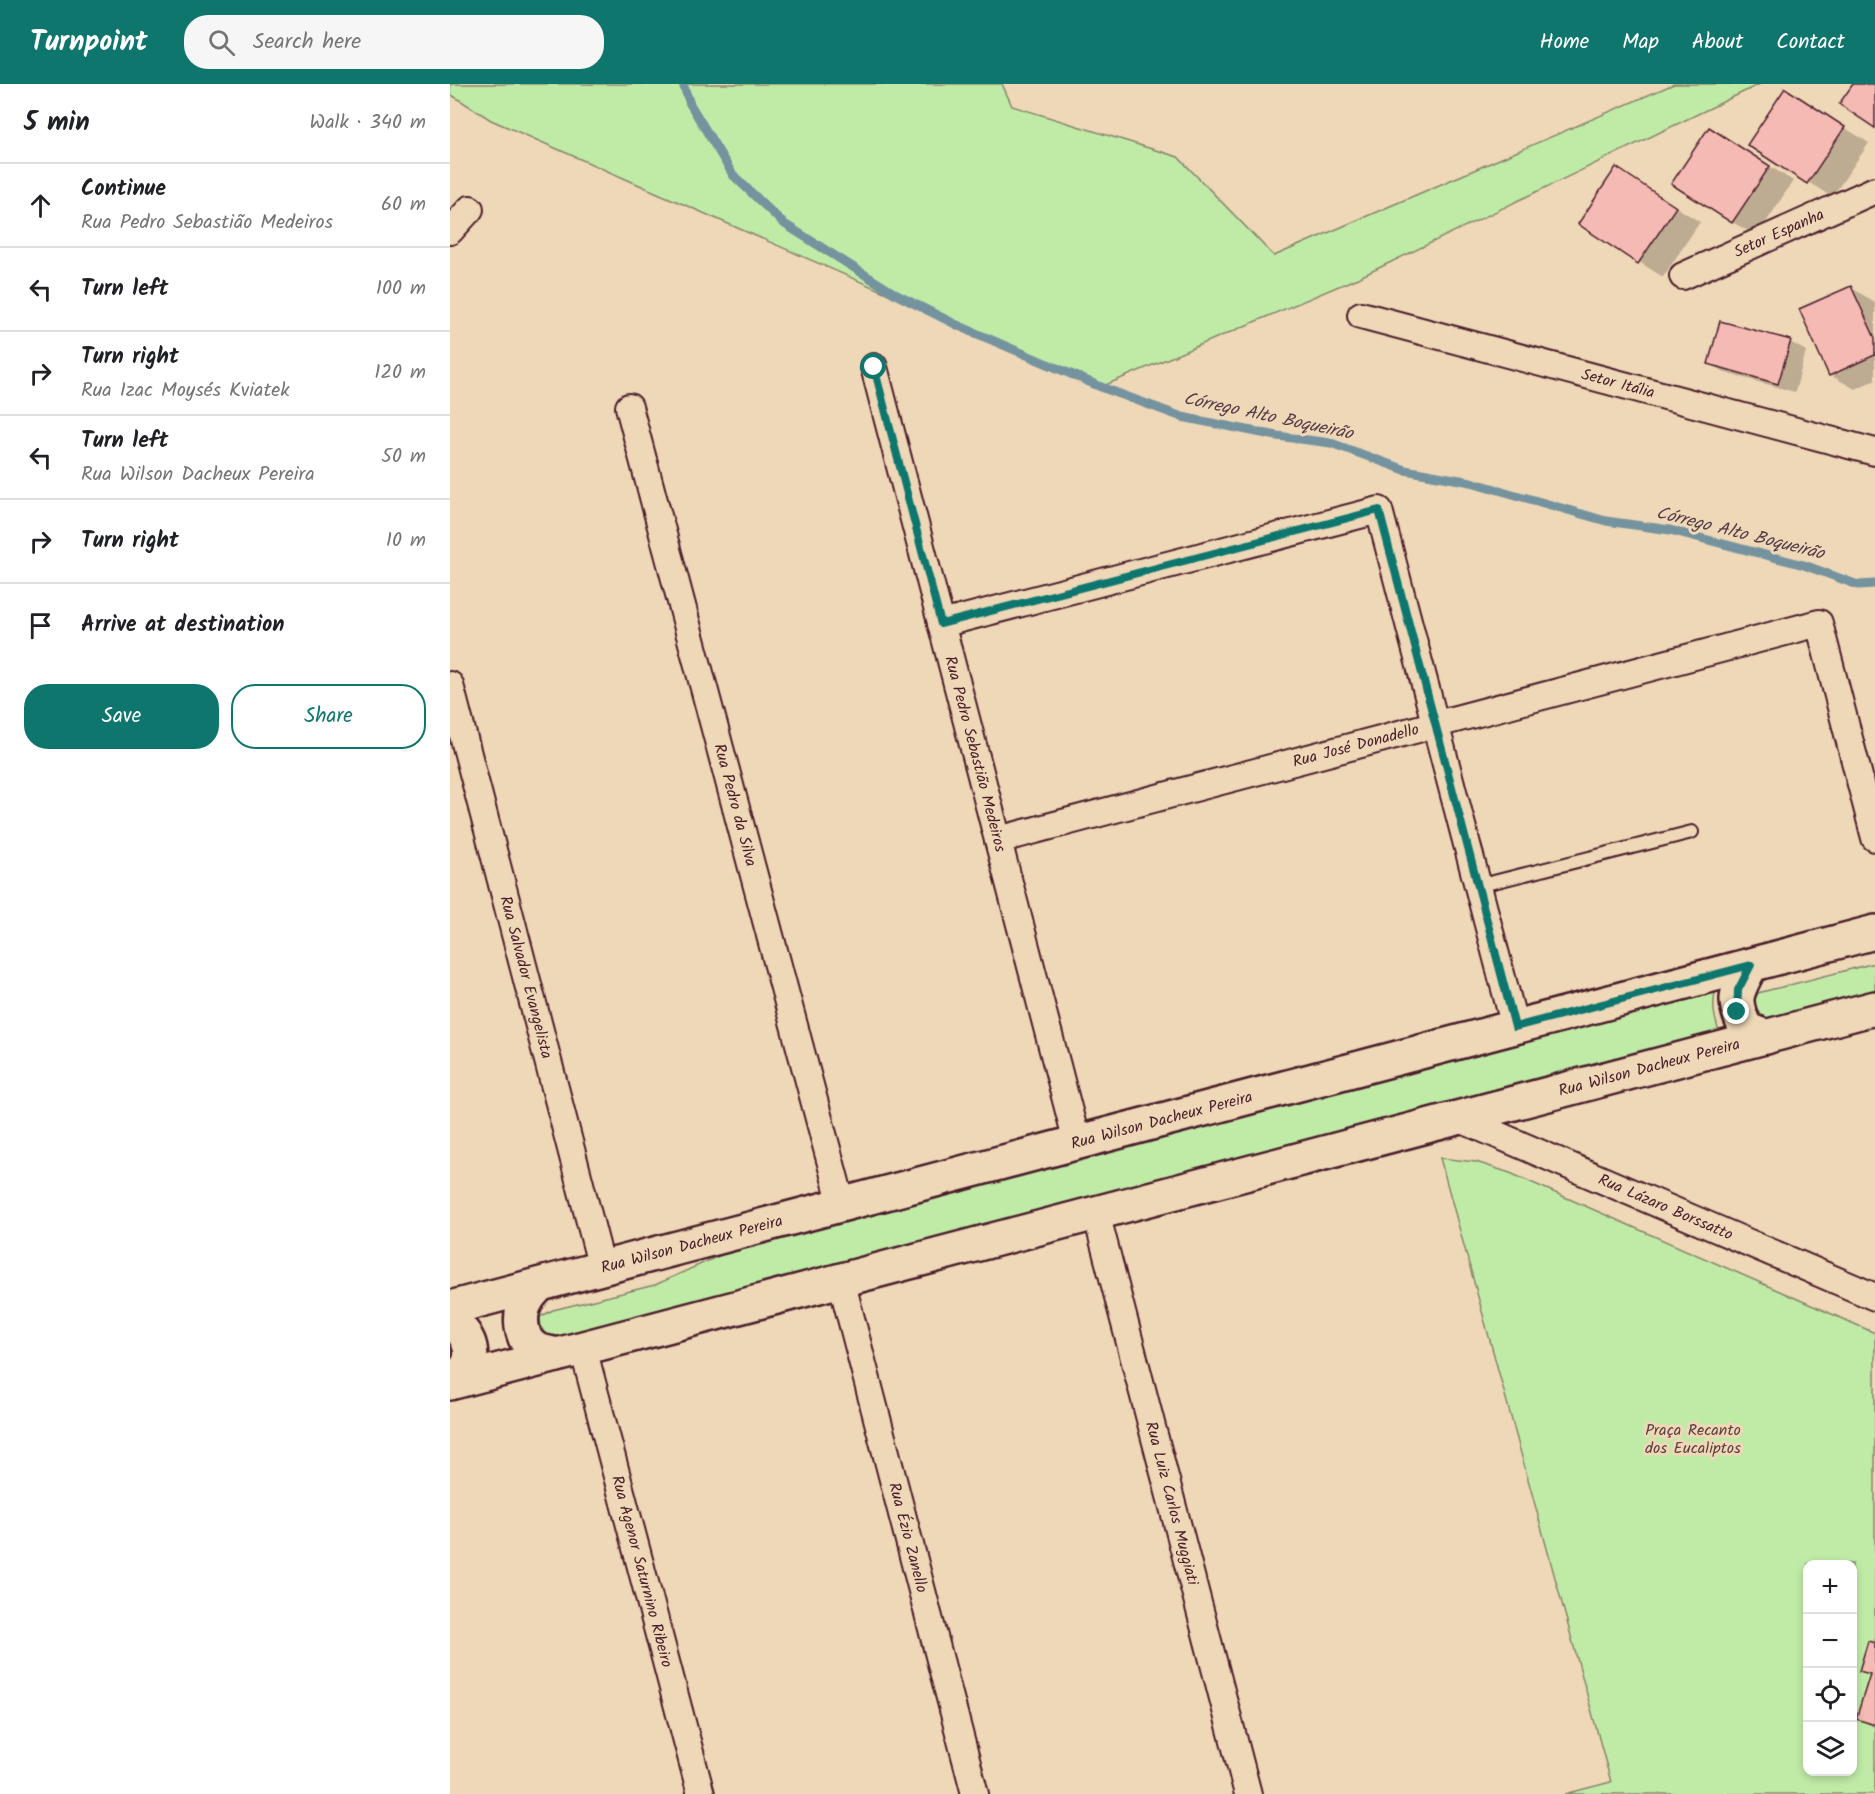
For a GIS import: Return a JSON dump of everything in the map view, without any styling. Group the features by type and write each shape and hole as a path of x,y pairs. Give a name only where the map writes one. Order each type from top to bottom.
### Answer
{"main road":[{"name":"Rua Wilson Dacheux Pereira","path":"450,1308 1875,932"},
{"path":"1751,965 1738,990 1737,1012 1746,1029 1766,1037"},
{"name":"Rua Wilson Dacheux Pereira","path":"451,1383 1875,1008"},
{"path":"539,1285 526,1301 523,1314 526,1341 536,1350 570,1352"},
{"path":"450,1321 458,1325 465,1334 470,1354 468,1366 451,1383"}],"street":[{"name":"Setor Espanha","path":"1683,276 1875,190"},
{"path":"450,231 471,209"},
{"name":"Setor Itália","path":"1361,315 1875,452"},
{"name":"Rua Pedro Sebastião Medeiros","path":"874,367 1077,1142"},
{"name":"Rua Pedro da Silva","path":"629,407 842,1205"},
{"path":"941,624 1379,510 1515,1027"},
{"name":"Rua José Donadello","path":"998,840 1819,622 1875,838"},
{"name":"Rua Salvador Evangelista","path":"450,685 602,1268"},
{"name":"Rua Lázaro Borssatto","path":"1458,1118 1875,1298"},
{"name":"Rua Luiz Carlos Muggiati","path":"1096,1213 1248,1794"},
{"name":"Rua Ézio Zanello","path":"841,1280 975,1794"},
{"name":"Rua Agenor Saturnino Ribeiro","path":"570,1352 701,1794"}],"lane":[{"path":"1478,886 1692,832"}],"green space":[{"path":"450,84 1002,84 1012,106 1178,157 1274,256 1674,84 1760,84 1360,277 1101,387 491,120 450,94"},
{"path":"1875,963 1875,994 1769,1022 1758,1017 1753,1004 1758,993"},
{"path":"1716,988 1714,1007 1720,1036 551,1343 541,1327 540,1317 553,1310 655,1285 756,1239"},
{"name":"Praça Recanto dos Eucaliptos","path":"1440,1158 1476,1162 1510,1173 1875,1333 1875,1794 1565,1794 1611,1782"}],"building":[{"path":"1853,84 1875,84 1875,128 1839,104"},
{"path":"1785,88 1845,127 1807,184 1747,145"},
{"path":"1709,127 1770,166 1732,223 1671,184"},
{"path":"1616,167 1676,207 1638,264 1578,224"},
{"path":"1851,286 1875,338 1875,355 1829,376 1799,309"},
{"path":"1720,321 1791,340 1778,384 1708,364"},
{"path":"1868,1641 1875,1643 1875,1725 1857,1719 1870,1674 1859,1671"}],"waterway":[{"name":"Córrego Alto Boqueirão","path":"683,84 690,104 733,175 783,223 897,295 957,325 1101,387 1182,417 1277,436 1331,443 1405,470 1471,482 1606,521 1670,530 1804,565 1858,585 1875,584"}],"route":[{"path":"874,367 941,624 1379,510 1515,1027 1751,965 1738,990 1737,1012"}]}
